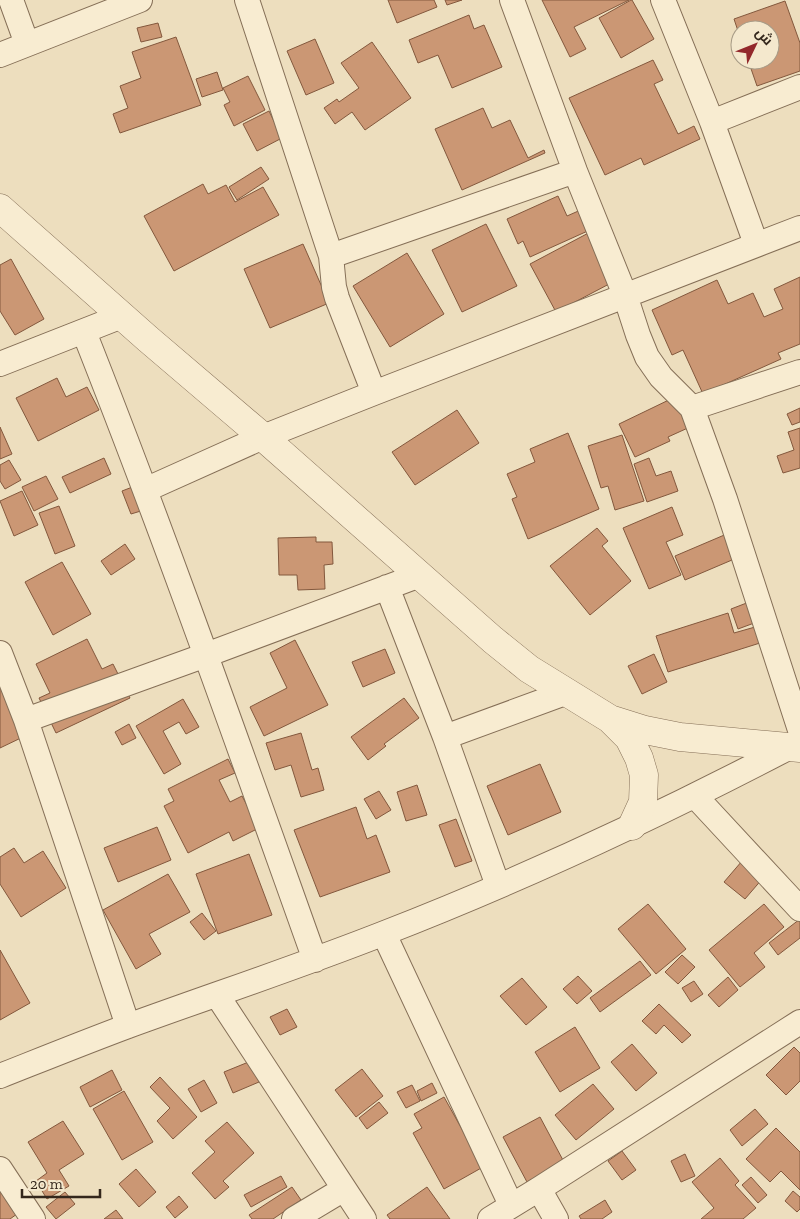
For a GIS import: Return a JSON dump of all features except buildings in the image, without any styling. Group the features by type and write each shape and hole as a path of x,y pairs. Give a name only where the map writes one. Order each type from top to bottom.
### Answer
{"street":[{"path":"12,0 27,44"},
{"path":"0,55 140,0"},
{"path":"247,0 331,256 337,298 374,393"},
{"path":"512,0 575,171 625,295 647,357 661,377 692,408 725,499 796,742"},
{"path":"663,0 712,122 756,244"},
{"path":"712,122 800,87"},
{"path":"331,256 575,171"},
{"path":"0,208 529,669 610,719 645,730 680,737 796,742"},
{"path":"146,490 263,437 800,228"},
{"path":"0,364 122,316"},
{"path":"84,332 146,490 315,960"},
{"path":"692,408 800,372"},
{"path":"26,720 420,575"},
{"path":"387,587 446,737 498,886"},
{"path":"0,653 26,720 128,1026"},
{"path":"446,737 565,692"},
{"path":"610,719 629,738 640,758 644,774 643,802 632,826"},
{"path":"0,1076 128,1026 384,934 498,886 632,826 695,796 796,742"},
{"path":"695,796 800,909"},
{"path":"384,934 511,1205"},
{"path":"217,995 364,1219"},
{"path":"490,1219 800,1022"},
{"path":"0,1168 32,1219"},
{"path":"294,1219 344,1189"},
{"path":"539,1189 556,1219"}]}
